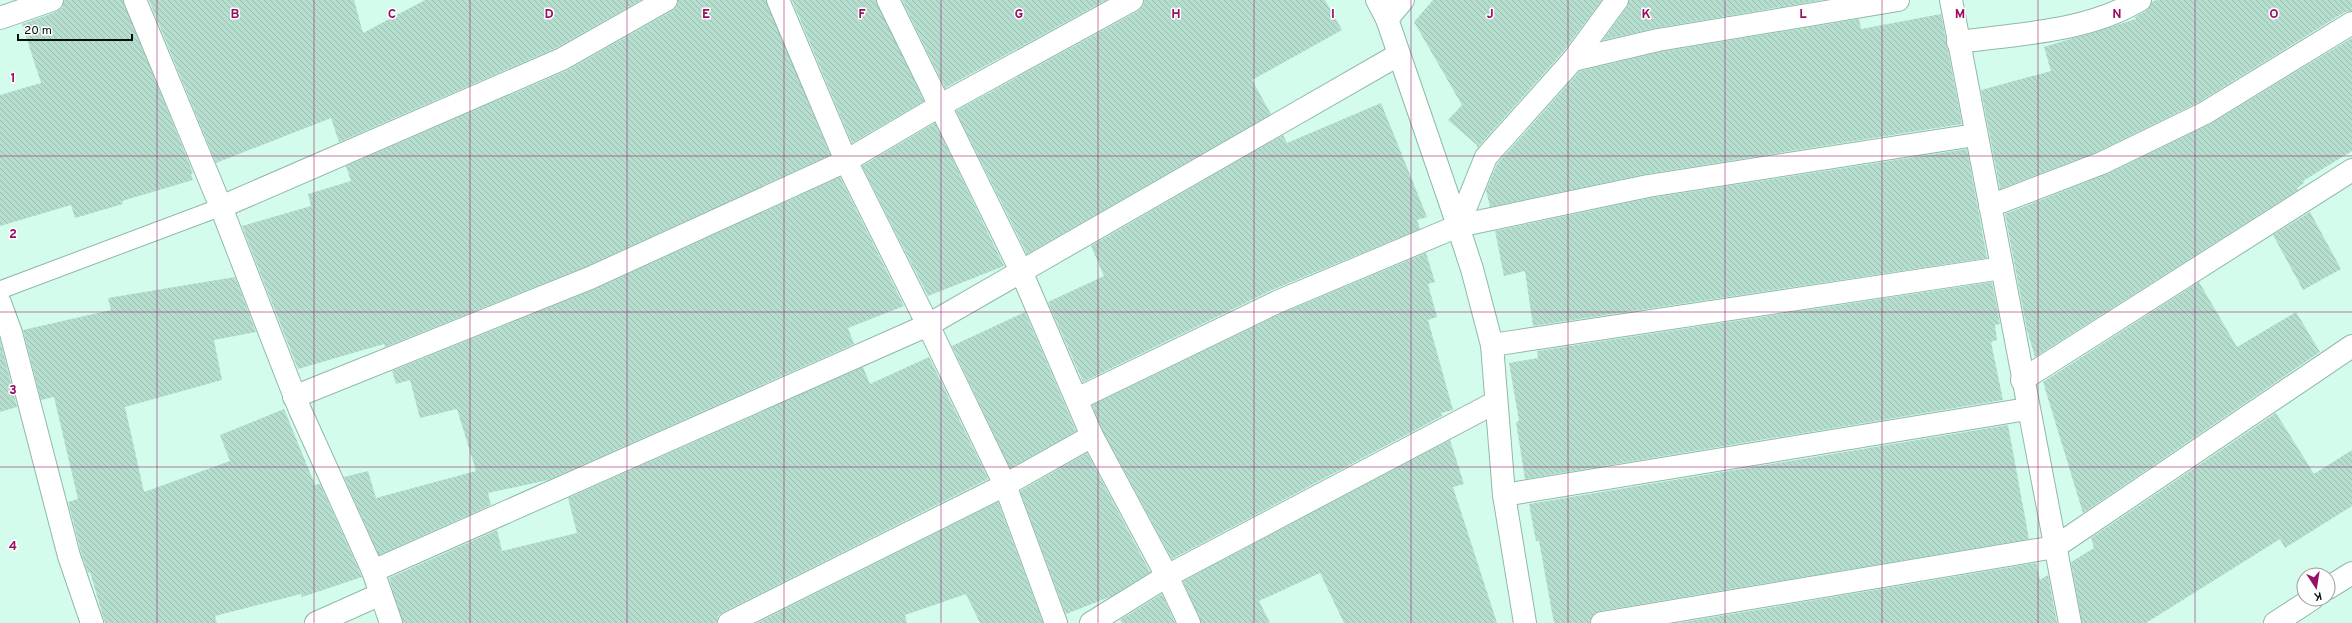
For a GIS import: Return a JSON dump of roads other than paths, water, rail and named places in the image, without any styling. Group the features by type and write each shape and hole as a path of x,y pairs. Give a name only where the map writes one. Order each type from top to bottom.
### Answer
{"street":[{"path":"0,18 52,0"},
{"path":"135,0 221,207 294,397 373,571 391,623"},
{"path":"221,207 562,59 666,0"},
{"path":"778,0 846,160 928,325 1005,486 1056,623"},
{"path":"888,0 941,105 1021,271 1092,436 1167,576 1189,623"},
{"path":"294,397 590,278 846,160 941,105 1132,0"},
{"path":"1403,0 1382,10 1458,226 1492,345 1504,495 1525,623"},
{"path":"1458,226 1486,158 1572,60 1617,0"},
{"path":"1572,60 1658,40 1858,3 1898,0"},
{"path":"1951,0 2022,380 2070,623"},
{"path":"1958,42 2052,30 2100,19 2140,0"},
{"path":"1990,206 2102,163 2205,113 2352,23"},
{"path":"373,571 928,325 1398,55"},
{"path":"1077,399 1277,302 1458,226 1648,186 1976,135"},
{"path":"2022,380 2352,170"},
{"path":"1492,345 2002,268"},
{"path":"0,302 11,333 68,556 92,623"},
{"path":"1602,623 2055,547 2352,346"},
{"path":"1091,623 1167,576 1496,402"},
{"path":"1504,495 2028,409"},
{"path":"728,623 1005,486 1092,436"},
{"path":"2336,583 2352,573"},
{"path":"316,623 381,594"},
{"path":"2275,623 2300,607"}],"lane":[{"path":"0,290 221,207"}]}
